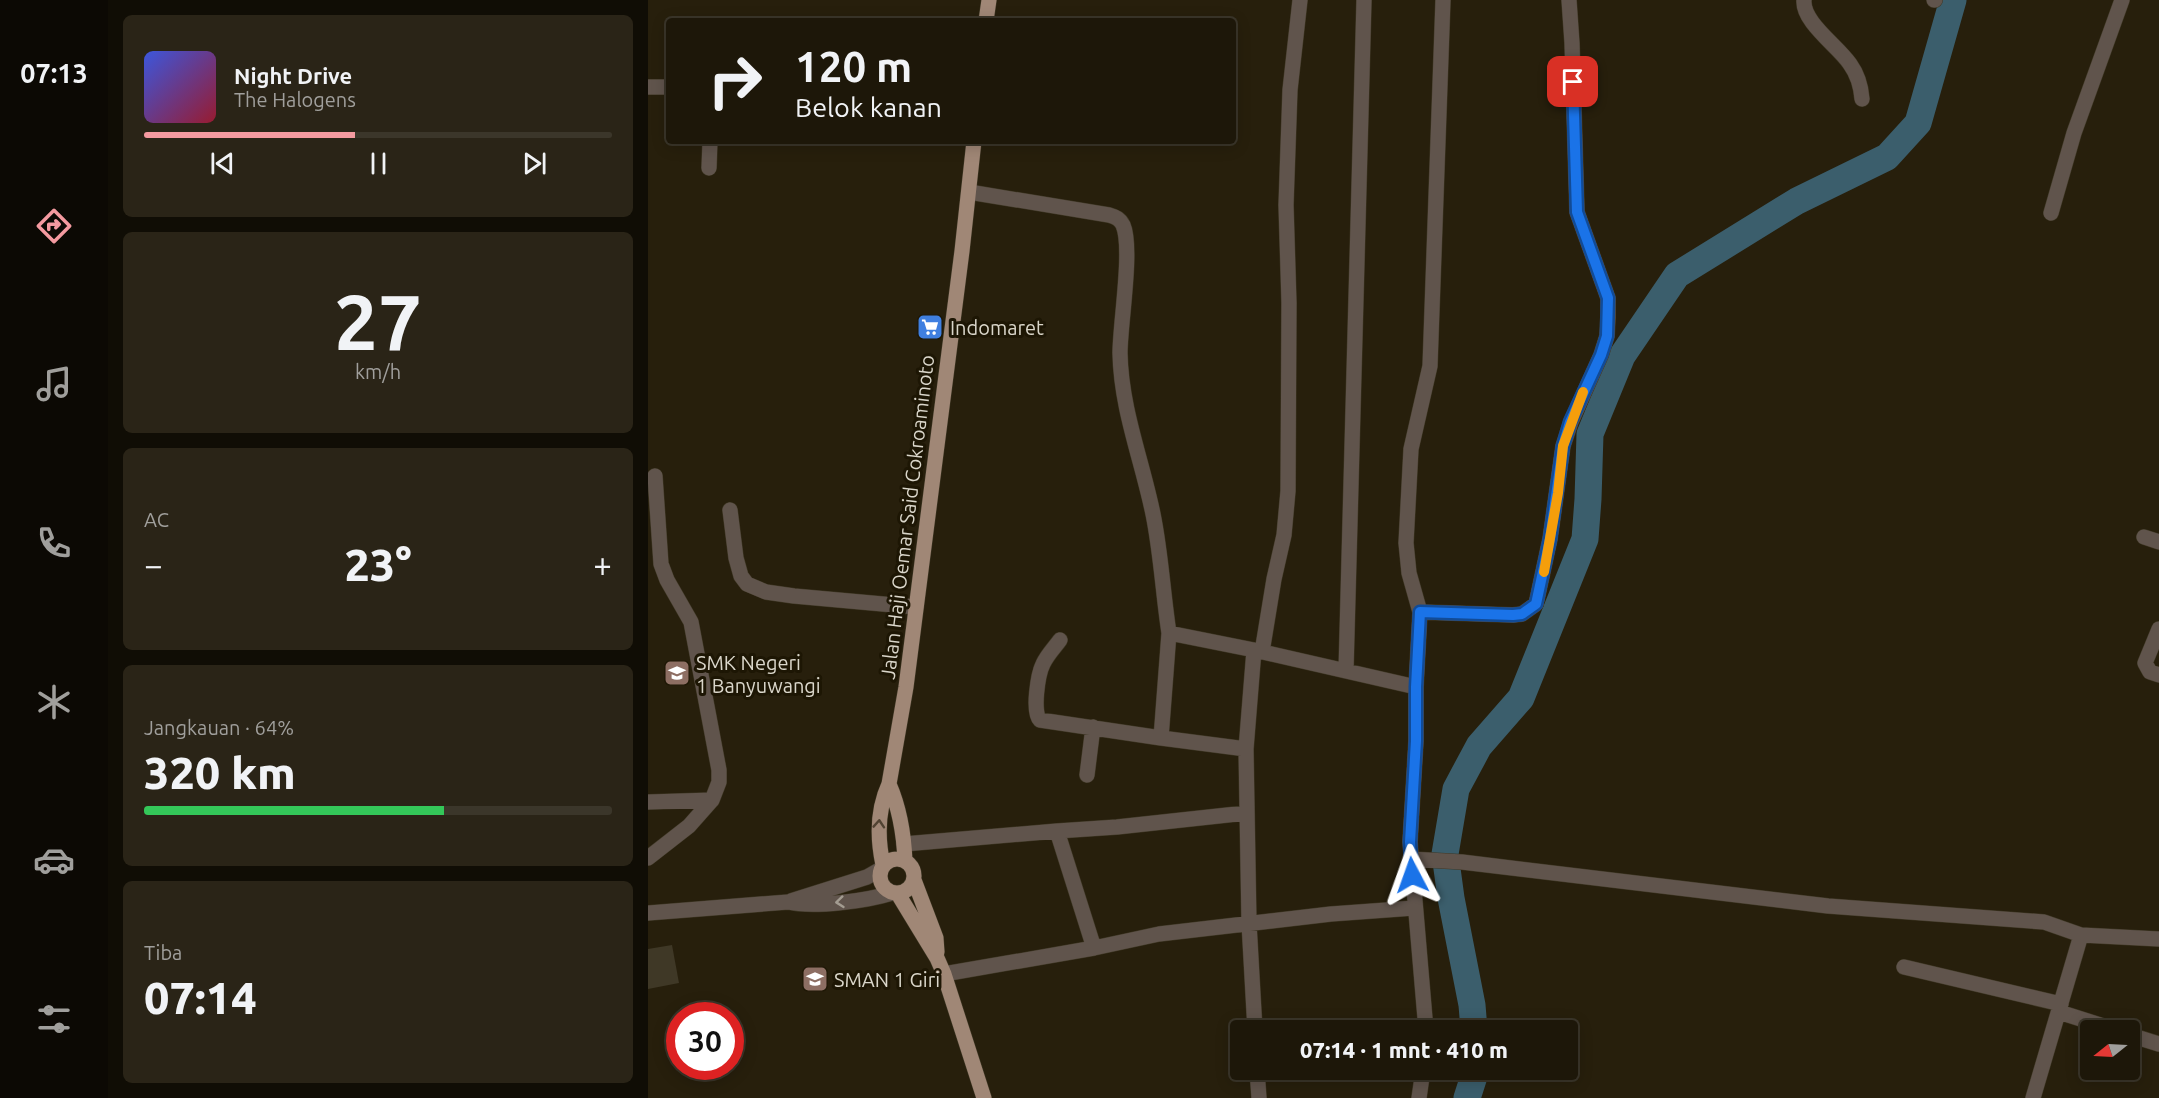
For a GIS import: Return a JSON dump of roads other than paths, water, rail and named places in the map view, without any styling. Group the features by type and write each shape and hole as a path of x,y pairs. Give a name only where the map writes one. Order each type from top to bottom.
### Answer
{"main road":[{"path":"987,18 988,0"},
{"name":"Jalan Haji Oemar Said Cokroaminoto","path":"905,861 904,844 889,784 906,687 974,144"},
{"path":"889,784 881,802 878,831 882,867 881,884 895,893 937,958 984,1098"},
{"path":"882,867 892,859 905,861 912,869 936,938 937,958"},
{"path":"895,893 908,890 914,880"}],"street":[{"path":"1254,1020 1249,923 1246,749 1258,651 1284,535 1288,491 1289,326 1286,205 1290,90 1300,0"},
{"path":"1346,671 1364,0"},
{"path":"1425,1020 1410,842 1420,612 1409,573 1406,543 1411,449 1430,366 1443,0"},
{"path":"1420,612 1513,615 1522,614 1536,604 1550,539 1563,446 1570,422 1601,355 1607,336 1608,298 1577,212 1569,0"},
{"path":"1804,0 1806,14 1853,69 1861,88 1862,99"},
{"path":"2051,213 2074,133 2122,0"},
{"path":"648,87 666,87"},
{"path":"709,168 710,144"},
{"path":"969,192 1109,215 1120,220 1124,226 1127,246 1120,352 1122,386 1125,407 1153,516 1168,633 1161,738"},
{"path":"648,858 689,826 712,800 719,782 719,770 691,622 661,564 655,476"},
{"path":"730,510 736,558 741,576 747,584 766,592 794,596 916,607"},
{"path":"2159,629 2145,663 2150,672 2159,675"},
{"path":"1168,633 1416,687"},
{"path":"1060,640 1042,664 1035,708 1036,717 1040,720 1246,749"},
{"path":"1087,775 1093,727"},
{"path":"648,802 712,800"},
{"path":"904,844 1117,827 1246,813"},
{"path":"1058,831 1094,948"},
{"path":"1411,859 1462,862 1828,906 2044,922 2081,935 2159,939"},
{"path":"788,902 867,877 882,867"},
{"path":"648,913 788,902 814,904 876,898 895,893"},
{"path":"944,974 1094,948 1159,934 1331,914 1414,908"},
{"path":"2032,1098 2081,935"},
{"path":"1904,966 2060,1008 2091,1020"},
{"path":"2140,1038 2159,1044"},
{"path":"1258,1080 1259,1098"},
{"path":"1419,1098 1422,1080"}],"waterway":[{"path":"1473,1020 1445,854 1456,789 1479,746 1521,698 1585,539 1590,434 1622,356 1677,275 1797,201 1887,157 1918,123 1953,0"},
{"path":"1467,1098 1473,1080"}],"place":[{"name":"Indomaret","path":"930,327"},
{"name":"SMK Negeri 1 Banyuwangi","path":"677,673"},
{"name":"SMAN 1 Giri","path":"815,979"}]}
